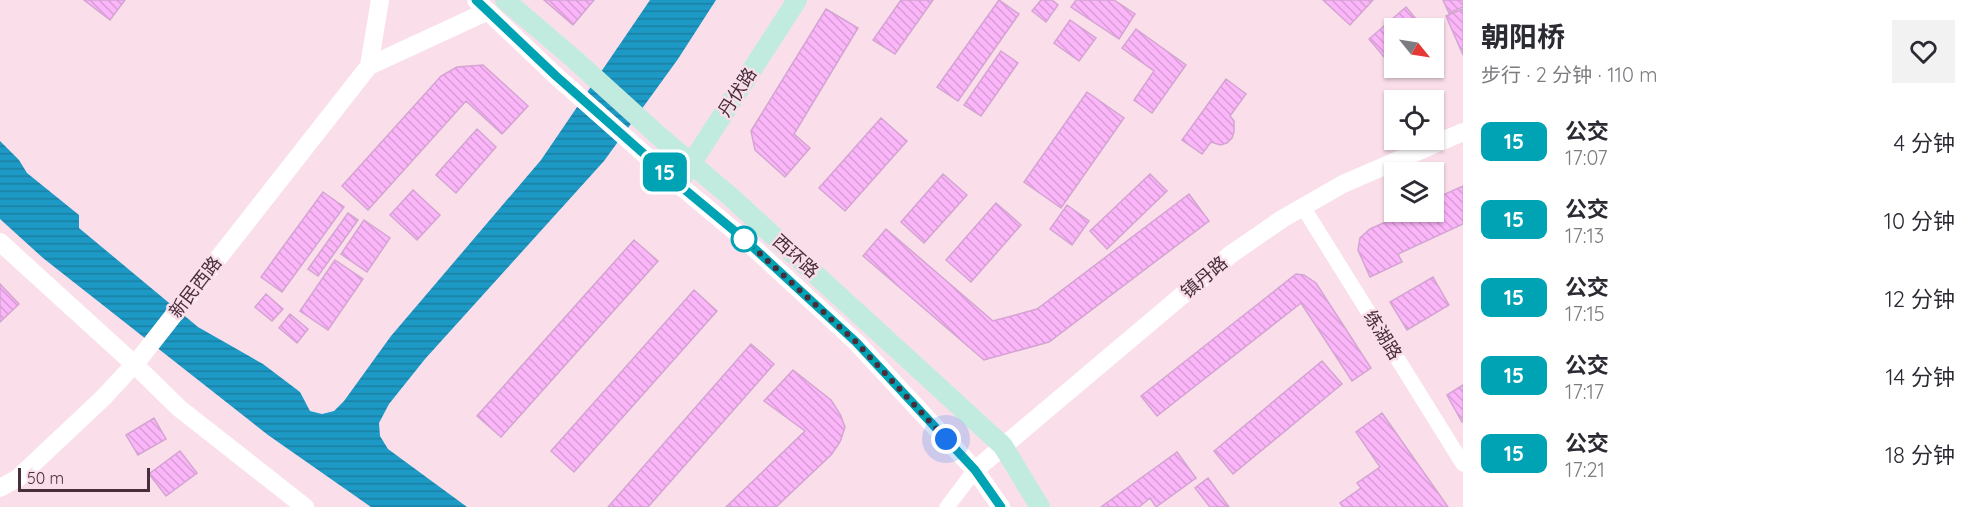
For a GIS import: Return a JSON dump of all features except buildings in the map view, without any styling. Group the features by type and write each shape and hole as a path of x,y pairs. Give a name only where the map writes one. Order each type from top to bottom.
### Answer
{"main road":[{"name":"西环路","path":"505,0 741,206 1003,446 1040,507"},
{"name":"丹伏路","path":"678,184 796,0"}],"street":[{"name":"新民西路","path":"369,66 380,0"},
{"name":"新民西路","path":"0,488 18,478 104,397 137,361 369,66 482,6"},
{"name":"西环路","path":"482,6 556,76 743,238 856,342 975,470 1001,507"},
{"name":"镇丹路","path":"975,470 1230,255 1282,219 1343,184 1463,132"},
{"name":"练湖路","path":"1303,207 1463,464"},
{"path":"0,242 137,361 179,408 305,507"},
{"path":"947,507 975,470"}],"water":[{"path":"650,0 716,0 678,59 604,161 425,359 389,404 379,423 380,436 388,449 467,507 371,507 268,435 43,258 0,219 0,141 19,160 27,173 79,215 79,228 198,327 263,364 300,392 310,411 322,414 334,411 344,401 391,336 541,160"}],"bus line":[{"name":"15","path":"476,0 556,76 743,238 856,342 975,470 1001,507"}],"route":[{"path":"744,239 856,342 946,439"}]}
